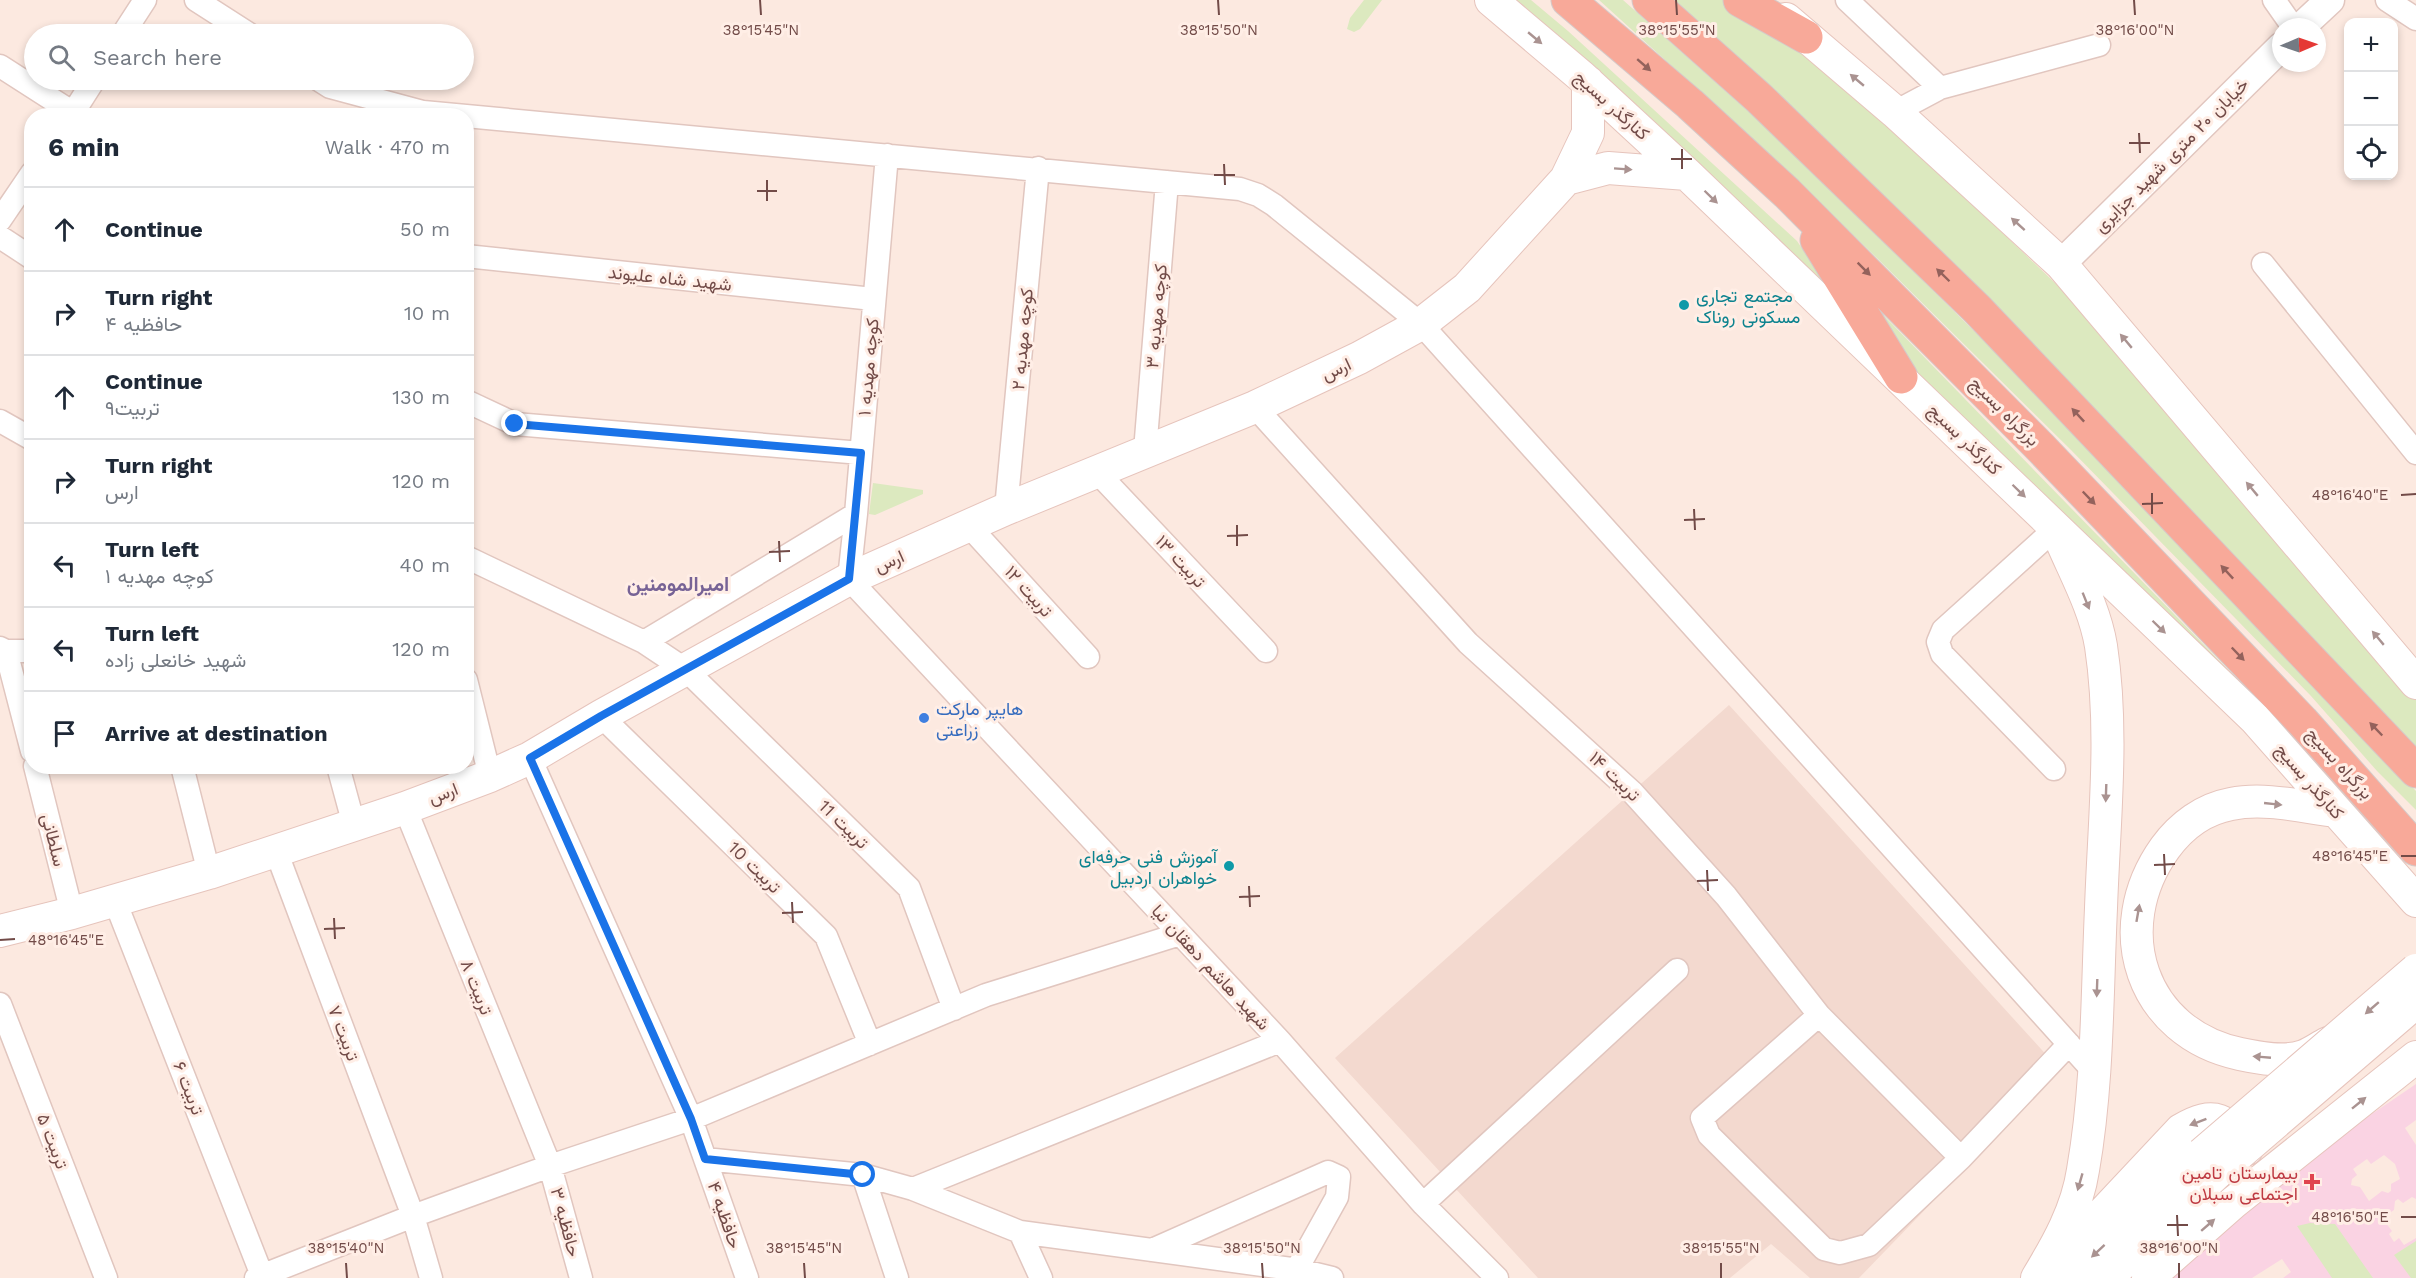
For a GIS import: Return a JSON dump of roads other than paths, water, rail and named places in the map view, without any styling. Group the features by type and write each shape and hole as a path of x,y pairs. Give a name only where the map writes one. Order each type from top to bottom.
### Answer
{"highway":[{"name":"بزرگراه بسیج","path":"1568,0 1690,104 1787,192 2056,463 2302,721 2416,849"},
{"path":"1648,0 1759,98 1977,309 2416,771"},
{"path":"1740,0 1806,37"},
{"path":"1787,192 1901,377"}],"main road":[{"name":"کنارگذر بسیج","path":"1491,0 1588,82 1687,174 2255,719 2416,901"},
{"path":"1765,0 1895,112 2061,264 2416,683"},
{"name":"ارس","path":"0,932 209,873 405,808 490,776 530,758 601,716 849,579 1006,509 1255,407 1359,358 1421,324 1467,288 1566,179 1588,133 1588,82"},
{"path":"1566,179 1608,168 1687,174"},
{"path":"2037,1278 2067,1222 2083,1172 2094,1072 2108,720 2100,643 2090,608 2056,528"},
{"path":"2336,811 2262,802 2232,804 2201,814 2174,836 2155,862 2142,888 2136,921 2137,950 2145,977 2159,1002 2177,1025 2196,1038 2218,1050 2257,1058 2283,1059 2302,1057 2336,1038"},
{"path":"2107,1278 2211,1162 2336,1038 2416,970"},
{"path":"2069,1278 2211,1162 2416,1002"},
{"path":"2148,1278 2233,1203 2416,1057"},
{"path":"2042,1278 2181,1130 2205,1118 2225,1122 2233,1129 2247,1148 2251,1159 2249,1171 2233,1203"}],"street":[{"path":"129,24 145,0"},
{"path":"196,0 233,24"},
{"path":"1847,0 1940,88"},
{"path":"2274,0 2287,18"},
{"path":"2311,18 2330,0"},
{"path":"2387,0 2416,19"},
{"path":"1895,112 1940,88 2098,45"},
{"name":"خیابان ۲۰ متری شهید جزایری","path":"2061,264 2272,55"},
{"path":"0,66 24,82"},
{"path":"37,90 65,108"},
{"path":"78,108 88,90"},
{"path":"340,90 402,108"},
{"path":"474,117 1038,168 1239,189 1258,195 1274,205 1421,324 2094,1072"},
{"name":"کوچه مهدیه ۱","path":"849,579 887,155"},
{"name":"کوچه مهدیه ۲","path":"1006,509 1038,168"},
{"name":"کوچه مهدیه ۳","path":"1145,451 1167,182"},
{"path":"0,220 24,185"},
{"path":"0,237 24,253"},
{"name":"شهید شاه علیوند","path":"474,257 873,299"},
{"path":"2263,264 2416,453"},
{"path":"474,405 515,424 861,453"},
{"name":"تربیت ۱۴","path":"1255,407 1468,643 1591,753 1653,815 1726,896 1819,1015 1961,1158"},
{"path":"0,421 24,434"},
{"name":"تربیت ۱۳","path":"1096,471 1266,651"},
{"path":"644,642 856,514"},
{"name":"تربیت ۱۲","path":"969,526 1088,657"},
{"path":"2054,769 1942,654 1938,642 1944,630 2056,528"},
{"name":"تربیت 11","path":"474,561 644,642 686,670 909,888 954,1009"},
{"name":"شهید هاشم دهقان نیا","path":"849,579 1280,1041 1423,1204 1497,1278"},
{"path":"24,651 3,650 24,723"},
{"path":"474,712 490,776"},
{"name":"تربیت 10","path":"601,716 826,936 870,1044"},
{"name":"حافظیه ۴","path":"530,758 691,1119 747,1278"},
{"name":"سلطانی","path":"37,774 72,913"},
{"path":"184,774 209,873"},
{"path":"340,774 354,825"},
{"name":"تربیت ۸","path":"405,808 550,1166"},
{"name":"تربیت ۷","path":"276,851 413,1216 431,1278"},
{"name":"تربیت ۶","path":"115,901 261,1277"},
{"path":"261,1277 413,1216 550,1166 691,1119 986,995 1180,934"},
{"path":"1423,1204 1677,970"},
{"name":"تربیت ۵","path":"0,1004 106,1278"},
{"path":"1819,1015 1702,1118 1708,1136 1824,1250 1840,1253 1869,1245 1961,1158 2069,1044"},
{"path":"913,1189 1280,1041"},
{"path":"705,1159 863,1175 913,1189 1020,1232 1332,1278"},
{"name":"حافظیه ۳","path":"550,1166 581,1278"},
{"path":"1152,1250 1328,1172 1339,1178 1337,1197 1296,1274"},
{"path":"863,1175 897,1278"},
{"path":"1020,1232 1041,1278"}],"place":[{"name":"مجتمع تجاری مسکونی روناک","path":"1684,305"},
{"name":"هایپر مارکت زراعتی","path":"924,718"},
{"name":"آموزش فنی حرفه‌ای خواهران اردبیل","path":"1229,866"},
{"name":"بیمارستان تامین اجتماعی سبلان","path":"2312,1182"}],"district":[{"name":"امیرالمومنین","path":"678,584"}]}
